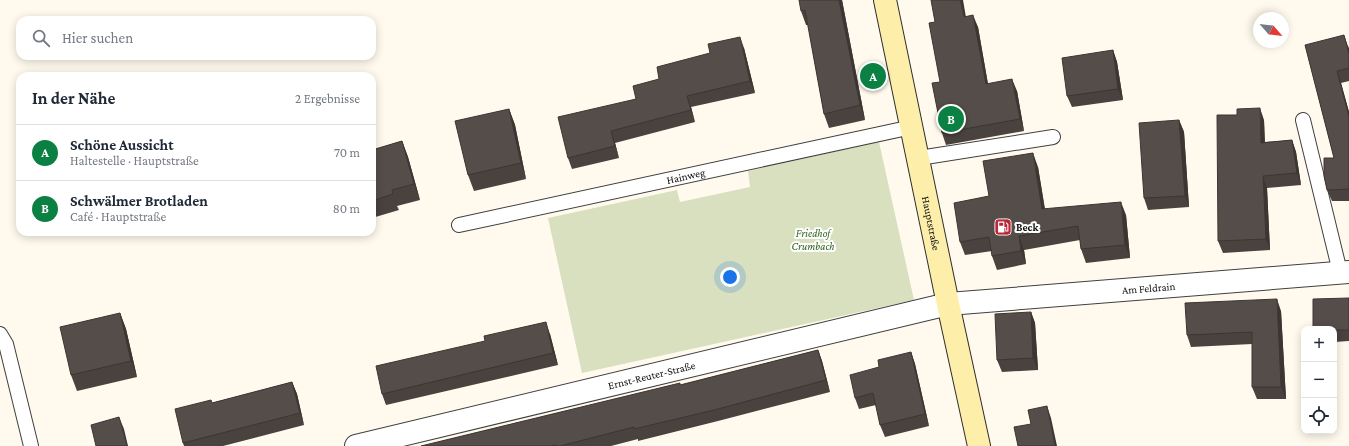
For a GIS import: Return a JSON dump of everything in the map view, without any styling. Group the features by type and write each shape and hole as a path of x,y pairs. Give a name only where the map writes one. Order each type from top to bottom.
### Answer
{"main road":[{"name":"Hauptstraße","path":"886,0 948,304 979,446"}],"street":[{"name":"Am Feldrain","path":"948,304 1345,272"},
{"name":"Ernst-Reuter-Straße","path":"356,446 948,304"}],"lane":[{"path":"1303,120 1345,272"},
{"name":"Hainweg","path":"459,225 912,127"},
{"path":"919,158 1053,137"},
{"path":"0,334 6,344 31,446"}],"green space":[{"name":"Friedhof Crumbach","path":"879,142 914,300 582,373 548,218 677,190 680,202 750,187 748,171"}],"building":[{"path":"799,0 839,0 860,105 824,114 805,10 801,11"},
{"path":"931,0 960,0 964,17 973,15 986,84 1012,79 1020,119 942,133 932,83 940,82 929,23 935,22"},
{"path":"1344,35 1349,54 1349,68 1337,71 1349,117 1349,189 1327,190 1324,176 1324,158 1334,158 1305,45"},
{"path":"740,37 750,81 687,96 691,110 611,131 615,146 568,158 558,117 636,99 633,86 659,79 657,67 710,53 708,44"},
{"path":"1113,50 1118,89 1067,96 1062,58"},
{"path":"1260,108 1261,143 1292,140 1297,173 1263,176 1266,239 1218,241 1217,115 1237,115 1237,109"},
{"path":"509,109 521,163 468,175 455,121"},
{"path":"1179,120 1185,196 1144,198 1139,123"},
{"path":"402,141 414,184 392,190 393,194 376,200 376,149"},
{"path":"1033,153 1042,209 1121,202 1125,245 1081,249 1078,226 1019,236 1021,251 992,256 989,237 960,242 954,203 989,196 983,161"},
{"path":"1349,298 1349,330 1337,330 1337,326 1313,326 1313,299"},
{"path":"1277,299 1281,387 1252,387 1252,332 1187,335 1185,303"},
{"path":"1031,312 1033,358 997,360 995,314"},
{"path":"120,313 131,361 71,375 60,327"},
{"path":"546,322 553,353 382,394 376,366 485,341 484,336"},
{"path":"818,350 826,380 714,410 634,429 634,427 560,446 421,446 680,383 680,385"},
{"path":"911,352 925,414 880,425 873,393 855,398 850,375 879,367 878,360"},
{"path":"292,382 300,413 183,443 175,409 211,400 212,403"},
{"path":"1047,406 1055,446 1018,446 1014,427 1031,424 1028,410"},
{"path":"119,417 127,446 96,446 91,425"}],"place":[{"name":"Schöne Aussicht","path":"873,76"},
{"name":"Schwälmer Brotladen","path":"951,119"},
{"name":"Beck","path":"1003,227"}]}
